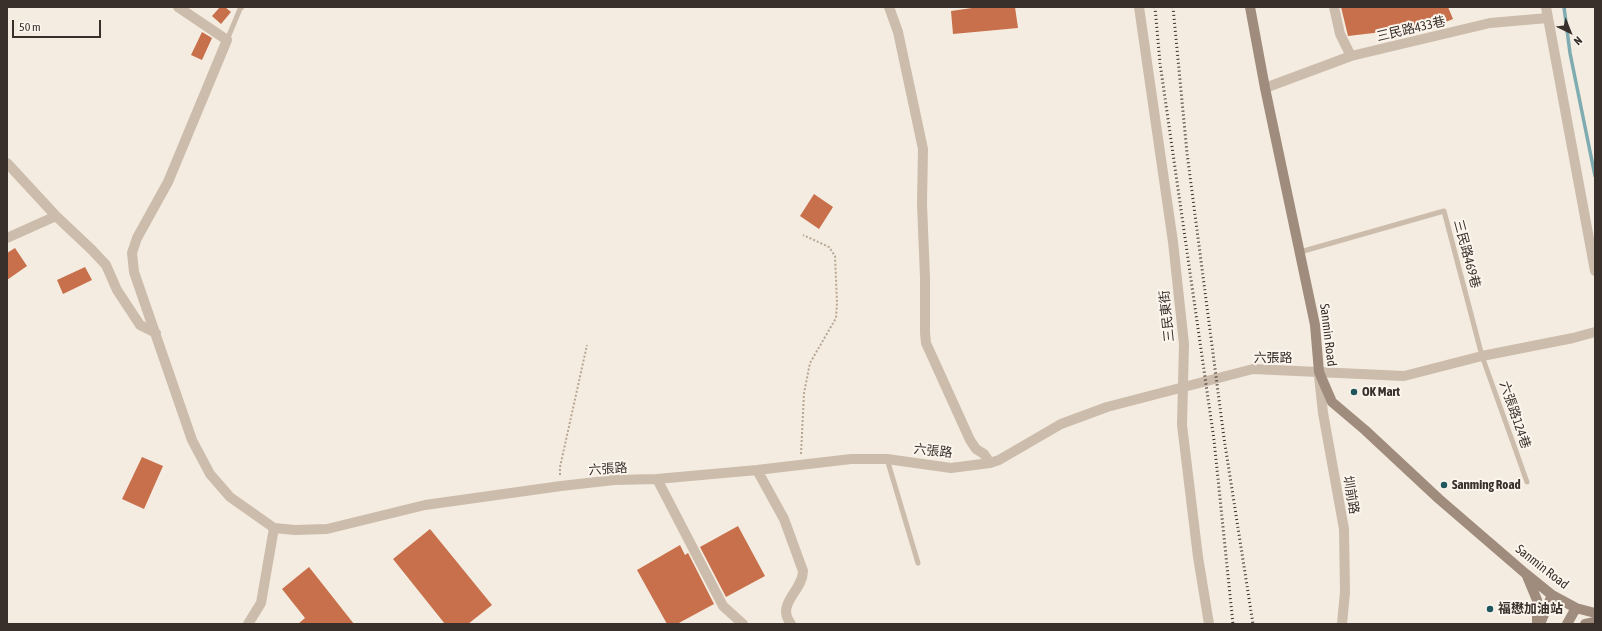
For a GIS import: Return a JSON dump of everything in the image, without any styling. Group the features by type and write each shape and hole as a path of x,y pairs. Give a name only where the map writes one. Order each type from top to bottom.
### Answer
{"street":[{"path":"178,7 227,40 168,182 137,238 132,253 134,272 192,440 210,474 230,497 274,528 261,603 248,624"},
{"path":"889,7 898,32 923,149 922,204 926,343 970,440 976,449 984,454 990,463"},
{"name":"三民東街","path":"1139,7 1173,242 1184,344 1182,425 1198,557 1209,624"},
{"name":"Sanmin Road","path":"1250,7 1265,88 1316,325 1319,372 1332,402 1365,430 1439,499 1552,595 1576,608 1595,613"},
{"path":"1334,7 1340,34 1351,56"},
{"path":"1546,7 1595,271"},
{"name":"三民路433巷","path":"1265,88 1351,56 1490,23 1548,18"},
{"path":"7,163 56,216 106,265 117,290 140,325 156,333"},
{"path":"7,238 56,216"},
{"name":"六張路","path":"274,528 295,530 327,529 424,505 614,480 657,479 757,470 851,459 887,459 951,468 990,463 999,460 1061,424 1107,407 1253,369 1404,376 1482,356 1573,338 1595,332"},
{"name":"圳前路","path":"1319,372 1323,413 1344,529 1345,592 1342,624"},
{"path":"757,470 784,519 803,571 802,579 786,608 786,615 791,624"},
{"path":"657,479 723,606 743,624"},
{"path":"1526,574 1537,600 1538,624"},
{"path":"1538,624 1552,595"},
{"path":"1567,624 1576,608"},
{"path":"1585,624 1595,622"}],"lane":[{"path":"227,40 242,7"},
{"name":"三民路469巷","path":"1300,252 1444,210 1482,356"},
{"name":"六張路124巷","path":"1482,356 1527,482"},
{"path":"887,459 918,563"}],"path":[{"path":"801,465 804,393 810,363 836,318 837,303 835,256 829,247 803,234"},
{"path":"561,486 560,467 587,345"}],"building":[{"path":"220,7 225,7 231,12 221,24 212,16"},
{"path":"979,7 1015,7 1018,28 953,34 951,11"},
{"path":"1341,7 1448,7 1453,19 1419,33 1416,28 1348,36"},
{"path":"202,32 212,38 202,60 191,55"},
{"path":"814,194 833,207 819,229 800,216"},
{"path":"15,248 27,266 7,280 7,253"},
{"path":"85,267 92,280 63,294 57,280"},
{"path":"142,457 163,466 144,509 122,499"},
{"path":"738,526 765,576 726,597 700,547"},
{"path":"430,529 492,605 468,624 445,624 393,559"},
{"path":"680,545 685,555 688,553 714,604 677,624 667,624 637,570"},
{"path":"309,567 354,624 298,624 305,618 282,589"}],"waterway":[{"path":"1564,7 1570,53 1595,176"}],"railway":[{"path":"1155,7 1160,63 1214,440 1233,624"},
{"path":"1173,7 1187,153 1224,438 1253,624"}],"place":[{"name":"OK Mart","path":"1354,392"},
{"name":"Sanming Road","path":"1444,485"},
{"name":"福懋加油站","path":"1490,609"}]}
